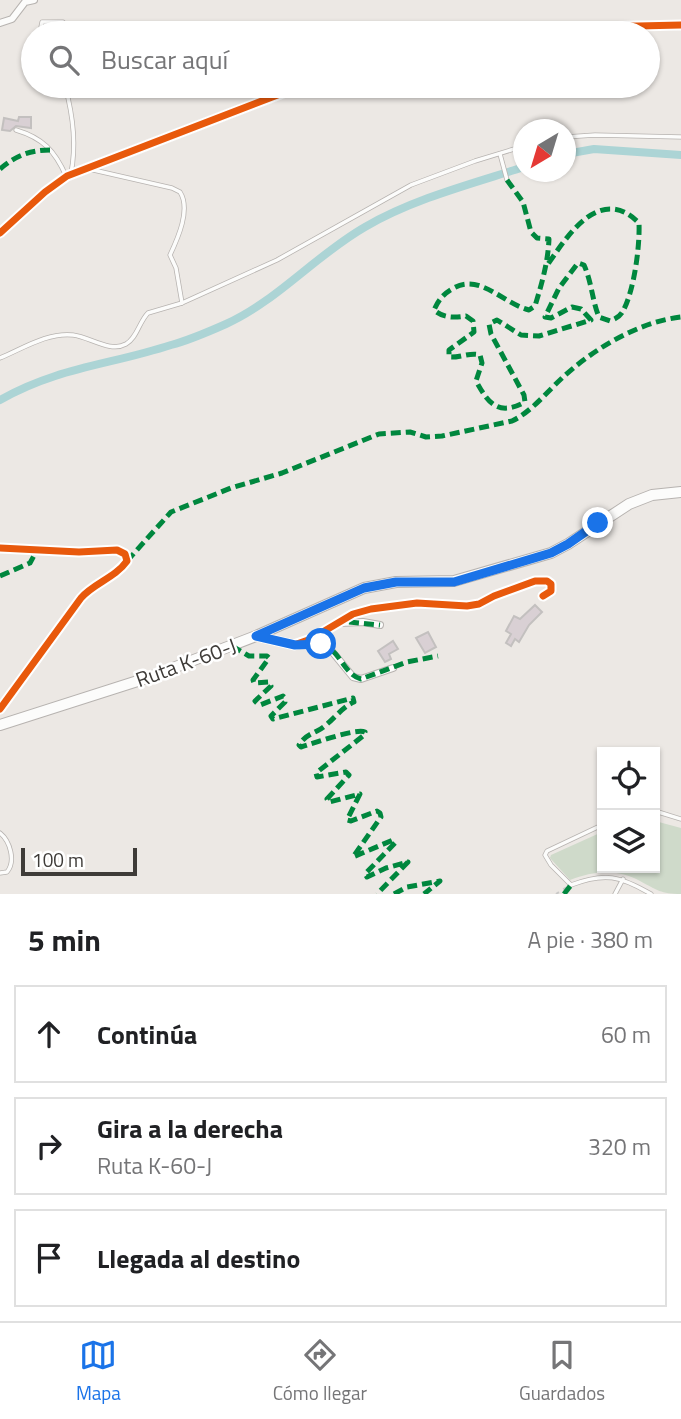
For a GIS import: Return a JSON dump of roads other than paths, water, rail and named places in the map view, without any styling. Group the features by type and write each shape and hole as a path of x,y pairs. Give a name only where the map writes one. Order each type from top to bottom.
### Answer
{"main road":[{"name":"Ruta K-60-J","path":"0,725 147,678 256,636 364,588 396,582 454,582 551,553 628,504 652,495 681,492"}],"street":[{"path":"0,23 12,19 25,2 34,0"},
{"path":"660,25 681,25"},
{"path":"0,233 55,183 69,175 270,98"},
{"path":"0,548 79,552 117,550 125,554 127,561 116,573 88,590 81,598 0,709"},
{"path":"295,645 353,614 394,605 480,604 494,596 536,581 547,580 551,584 551,591 543,596"},
{"path":"338,623 363,622 380,625"},
{"path":"256,636 295,645 321,644 330,649 353,677 360,679 393,668"}],"lane":[{"path":"67,98 75,152 69,175"},
{"path":"16,130 36,136 69,175"},
{"path":"576,136 681,137"},
{"path":"0,358 57,336 74,335 112,347 120,346 134,337 148,313 182,303 277,260 411,185 513,149"},
{"path":"500,154 507,180"},
{"path":"88,169 180,192 184,202 178,239 170,255 176,268 182,303"},
{"path":"660,813 681,819"},
{"path":"597,827 547,851 547,859 551,865 571,885 606,876 623,879 650,894"},
{"path":"0,833 8,843 12,860 11,868 0,873"},
{"path":"615,894 623,879"}],"waterway":[{"path":"576,152 594,149 681,155"},
{"path":"0,400 43,380 149,352 226,324 262,303 347,238 383,217 443,193 513,171"}]}
